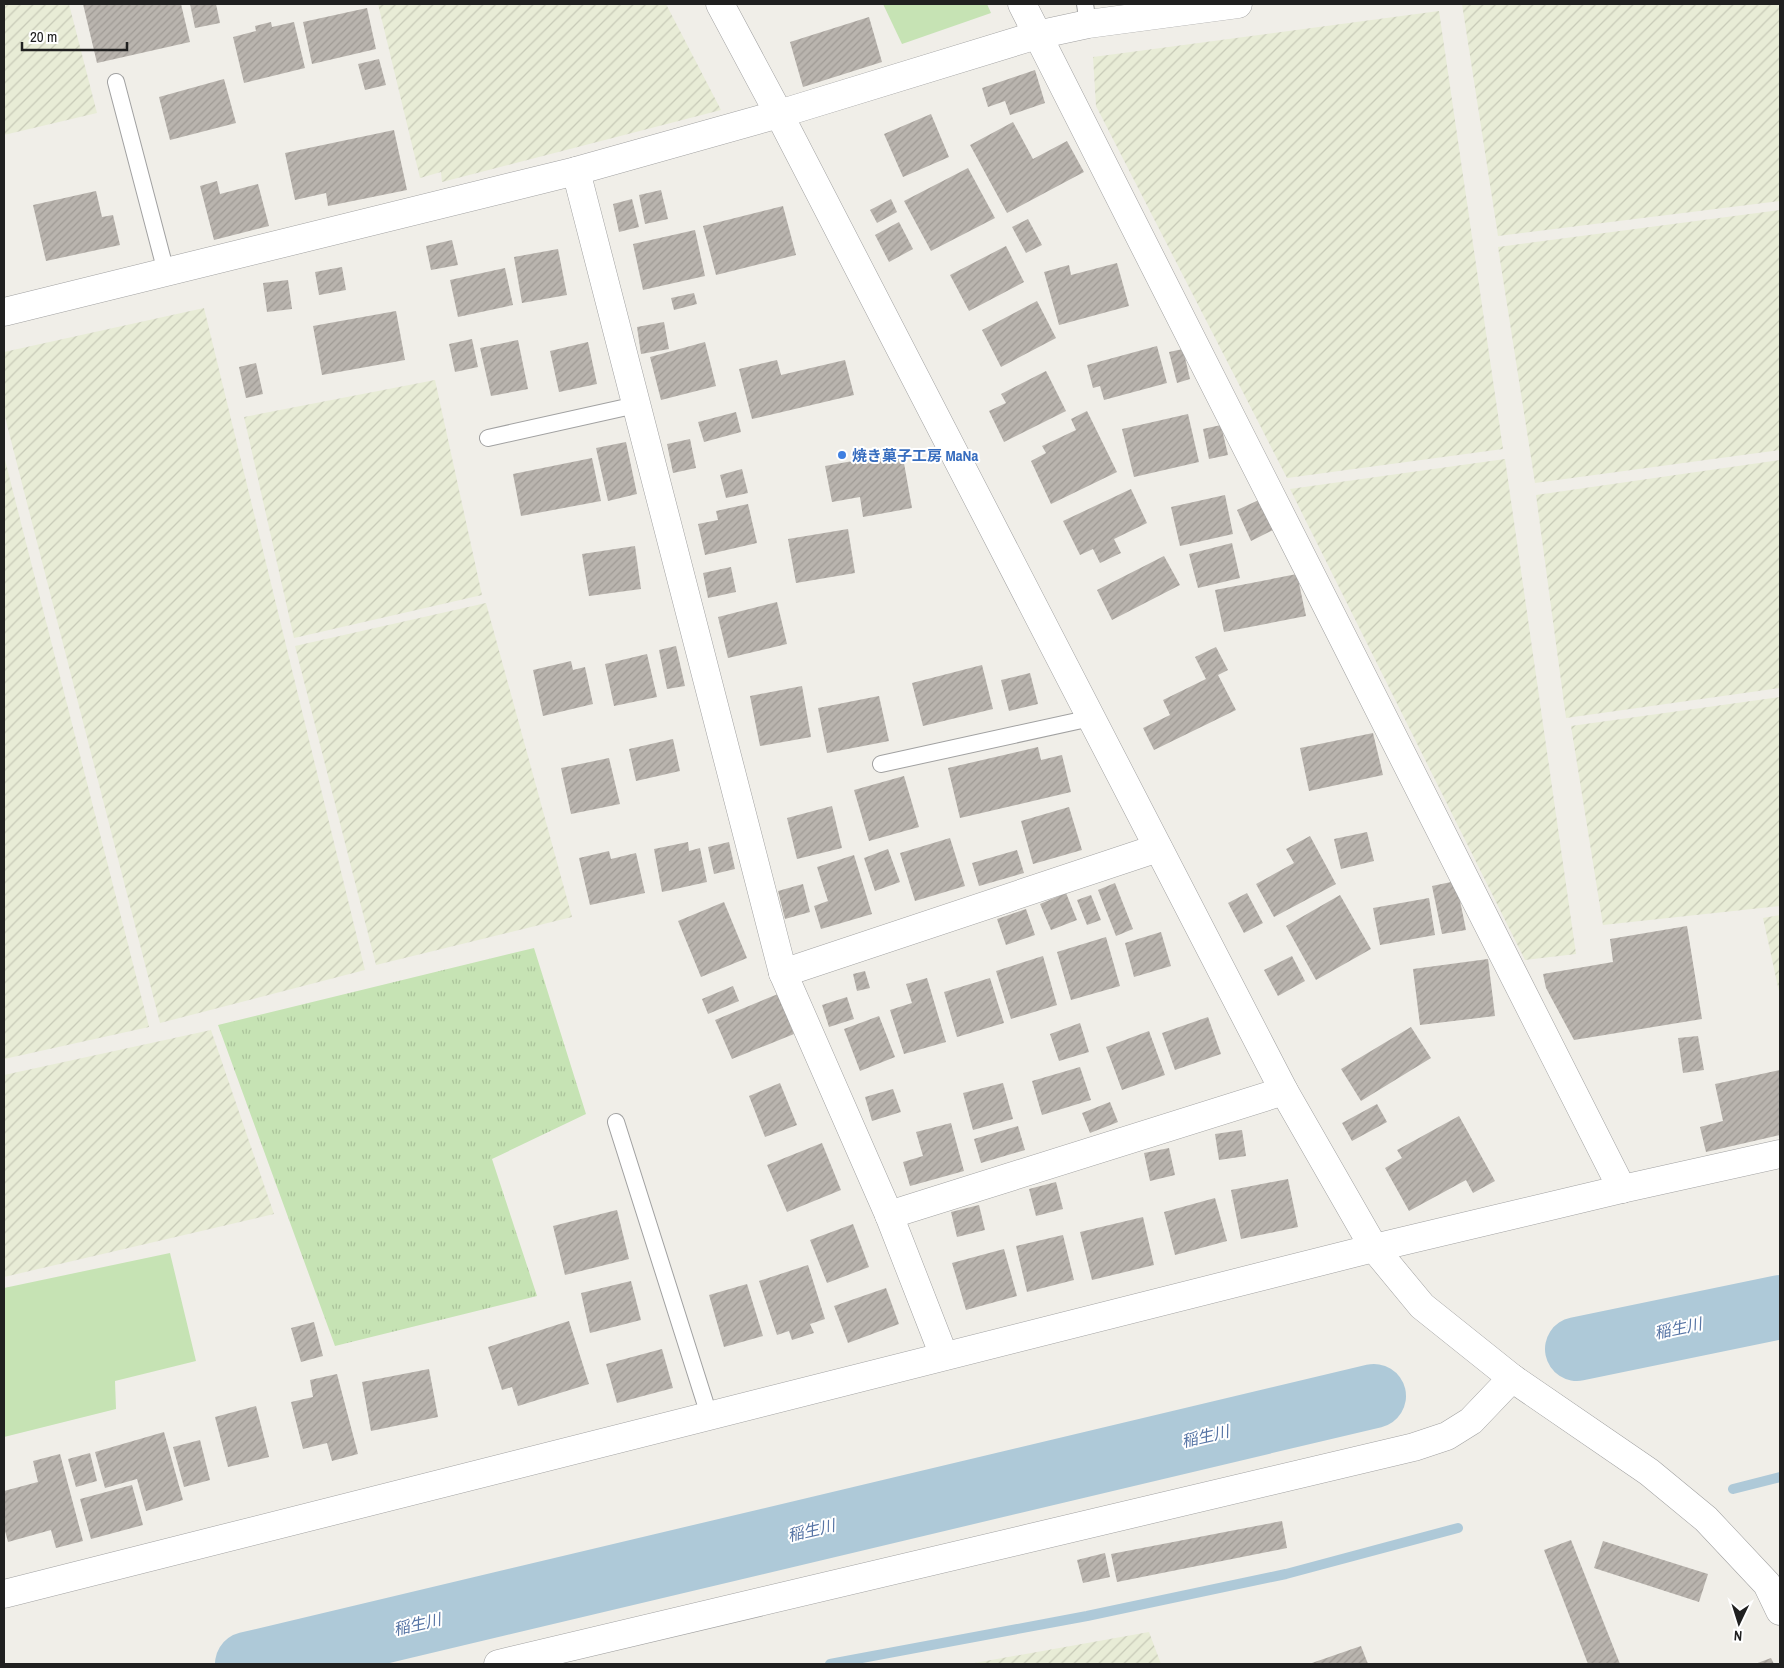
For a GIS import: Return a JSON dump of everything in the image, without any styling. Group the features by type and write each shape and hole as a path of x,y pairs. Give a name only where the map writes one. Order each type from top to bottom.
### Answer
{"street":[{"path":"720,4 779,114 1284,1091 1374,1248 1422,1306 1512,1378 1649,1472 1706,1519 1766,1584 1780,1611"},
{"path":"1022,4 1622,1189"},
{"path":"4,312 576,172 779,114 1037,35 1087,14 1238,4"},
{"path":"576,172 783,973 888,1215 944,1356"},
{"path":"783,973 1158,848"},
{"path":"888,1215 1284,1091"},
{"path":"4,1594 1374,1248 1622,1189 1780,1154"},
{"path":"498,1664 1414,1447 1447,1436 1471,1421 1512,1378"}],"lane":[{"path":"116,82 166,272"},
{"path":"488,438 636,405"},
{"path":"881,764 1091,718"},
{"path":"616,1122 709,1416"}],"green space":[{"path":"4,4 69,4 97,113 4,135"},
{"path":"378,4 666,4 721,110 442,182 441,172 420,178"},
{"path":"883,4 987,4 991,13 902,44"},
{"path":"1462,4 1780,4 1780,201 1498,236"},
{"path":"1439,11 1503,449 1287,478 1096,106 1093,57"},
{"path":"1780,210 1780,450 1535,483 1498,247"},
{"path":"204,308 365,970 160,1023 4,413 4,352"},
{"path":"435,380 482,595 294,638 244,417"},
{"path":"4,456 149,1027 4,1059"},
{"path":"1505,459 1576,954 1525,960 1290,489"},
{"path":"1780,460 1780,688 1566,718 1536,495"},
{"path":"486,603 572,917 376,965 295,646"},
{"path":"1780,697 1780,906 1603,925 1571,726"},
{"path":"1780,915 1780,996 1763,918"},
{"path":"534,948 586,1114 492,1159 537,1296 335,1346 218,1025"},
{"path":"211,1030 274,1214 4,1277 4,1075"},
{"path":"170,1253 196,1361 115,1381 116,1409 4,1437 4,1288"},
{"path":"1149,1632 1161,1664 969,1664"}],"building":[{"path":"83,4 181,4 190,42 97,63"},
{"path":"190,4 216,4 220,23 195,28"},
{"path":"367,8 376,49 312,64 303,22"},
{"path":"869,17 882,62 803,87 790,42"},
{"path":"271,22 272,27 294,22 305,68 244,83 233,37 256,31 255,26"},
{"path":"379,59 386,85 365,90 358,64"},
{"path":"1035,70 1045,103 1010,115 1005,101 988,107 982,88"},
{"path":"224,79 236,123 170,140 159,97"},
{"path":"931,114 949,157 903,177 884,134"},
{"path":"1013,122 1033,159 1067,141 1084,172 1007,213 970,145"},
{"path":"394,130 407,190 328,206 326,193 295,200 285,153"},
{"path":"968,168 995,218 931,251 904,201"},
{"path":"217,181 220,194 258,184 269,226 214,240 200,186"},
{"path":"661,190 668,219 645,224 639,195"},
{"path":"96,191 102,217 113,215 120,245 46,261 33,205"},
{"path":"632,199 639,227 619,232 613,204"},
{"path":"891,199 897,212 877,223 870,210"},
{"path":"783,206 796,255 716,275 703,226"},
{"path":"1028,219 1042,245 1026,253 1012,227"},
{"path":"899,222 913,249 889,262 875,235"},
{"path":"695,230 705,276 643,290 633,244"},
{"path":"452,240 458,265 431,270 426,246"},
{"path":"1006,246 1024,282 969,311 950,275"},
{"path":"558,249 567,295 522,303 514,257"},
{"path":"1117,263 1129,306 1059,325 1044,272 1069,265 1071,275"},
{"path":"342,267 346,290 319,295 315,272"},
{"path":"505,268 513,305 458,317 450,280"},
{"path":"288,280 292,309 267,312 263,283"},
{"path":"694,293 697,304 674,310 671,298"},
{"path":"1037,301 1056,338 1001,367 982,330"},
{"path":"396,311 405,360 322,375 313,326"},
{"path":"664,322 669,349 641,354 637,327"},
{"path":"472,339 478,367 455,372 449,344"},
{"path":"518,340 528,389 491,396 480,348"},
{"path":"588,342 597,384 559,392 550,351"},
{"path":"705,342 716,386 661,400 650,357"},
{"path":"1157,346 1167,383 1104,400 1100,386 1093,388 1087,365"},
{"path":"1183,349 1190,379 1177,383 1169,352"},
{"path":"777,360 781,375 845,360 854,395 752,419 739,369"},
{"path":"256,363 263,394 246,398 239,367"},
{"path":"1046,371 1066,411 1004,442 989,411 1006,403 1001,394"},
{"path":"1087,411 1117,472 1051,504 1031,461 1046,453 1042,446 1076,430 1071,419"},
{"path":"736,412 741,432 704,442 698,422"},
{"path":"1188,414 1199,462 1134,477 1122,429"},
{"path":"1221,425 1228,455 1209,459 1203,429"},
{"path":"690,439 696,468 673,473 667,444"},
{"path":"626,442 637,494 608,501 596,448"},
{"path":"902,452 912,508 863,517 860,497 832,502 825,466"},
{"path":"592,458 601,501 521,516 513,474"},
{"path":"742,469 748,493 726,498 720,475"},
{"path":"1131,489 1147,523 1114,539 1121,553 1100,563 1093,549 1080,555 1063,521"},
{"path":"1225,495 1233,534 1180,546 1171,507"},
{"path":"1261,499 1275,529 1251,541 1237,510"},
{"path":"748,504 757,543 705,555 698,524 718,520 716,511"},
{"path":"848,529 855,573 796,583 788,539"},
{"path":"1232,543 1240,578 1198,588 1189,554"},
{"path":"635,546 641,589 589,596 582,554"},
{"path":"1164,556 1180,585 1112,620 1097,590"},
{"path":"731,567 736,592 708,598 703,573"},
{"path":"1297,574 1306,616 1224,632 1215,590"},
{"path":"777,602 787,644 728,658 718,617"},
{"path":"676,646 685,686 667,689 659,650"},
{"path":"1216,647 1228,670 1218,675 1236,710 1154,750 1143,728 1170,715 1163,700 1206,679 1195,657"},
{"path":"647,654 657,697 614,706 605,664"},
{"path":"571,661 573,670 585,667 593,704 543,716 533,670"},
{"path":"982,665 993,709 923,726 912,683"},
{"path":"1030,673 1038,704 1009,711 1001,680"},
{"path":"802,686 811,737 760,746 750,696"},
{"path":"879,696 889,741 827,753 818,708"},
{"path":"1373,733 1383,775 1309,791 1300,748"},
{"path":"673,739 680,771 636,781 629,749"},
{"path":"1038,747 1041,760 1062,755 1071,792 960,818 948,768"},
{"path":"609,758 620,804 571,814 561,768"},
{"path":"904,776 919,827 869,841 854,790"},
{"path":"832,806 842,848 797,859 787,818"},
{"path":"1069,807 1082,850 1033,864 1021,821"},
{"path":"1367,832 1374,861 1341,869 1334,839"},
{"path":"1310,836 1336,884 1274,917 1256,884 1294,863 1286,849"},
{"path":"950,838 965,886 915,901 900,853"},
{"path":"688,842 689,851 700,848 707,882 662,892 654,849"},
{"path":"729,842 735,869 714,874 708,847"},
{"path":"888,849 900,882 875,891 864,858"},
{"path":"1017,850 1024,873 979,886 972,863"},
{"path":"609,851 611,859 636,853 645,893 590,905 579,858"},
{"path":"854,855 872,914 821,929 814,906 828,901 817,867"},
{"path":"1456,881 1466,930 1442,934 1432,886"},
{"path":"1115,883 1133,929 1116,936 1098,890"},
{"path":"803,884 810,912 785,919 778,891"},
{"path":"1066,893 1077,920 1051,930 1040,904"},
{"path":"1247,893 1263,923 1244,933 1228,903"},
{"path":"1091,895 1101,920 1087,925 1077,900"},
{"path":"1340,895 1371,949 1316,980 1286,926"},
{"path":"1429,898 1435,935 1380,945 1373,908"},
{"path":"724,902 747,958 701,977 678,921"},
{"path":"1026,909 1035,935 1006,945 997,919"},
{"path":"1687,926 1702,1019 1574,1040 1546,988 1543,974 1613,962 1610,939"},
{"path":"1161,932 1171,966 1134,977 1125,943"},
{"path":"1106,937 1120,986 1071,1000 1057,952"},
{"path":"1043,956 1057,1005 1011,1019 996,971"},
{"path":"1292,956 1305,981 1278,996 1264,970"},
{"path":"1488,959 1495,1016 1420,1025 1413,969"},
{"path":"865,971 870,988 857,991 853,974"},
{"path":"927,978 946,1042 904,1054 890,1010 912,1003 906,984"},
{"path":"990,978 1004,1023 957,1037 944,992"},
{"path":"733,986 739,1001 708,1014 702,999"},
{"path":"778,994 794,1034 732,1059 715,1020"},
{"path":"847,997 854,1019 829,1027 822,1005"},
{"path":"879,1016 895,1057 860,1071 844,1029"},
{"path":"1208,1017 1221,1054 1175,1070 1162,1033"},
{"path":"1080,1023 1089,1052 1059,1061 1050,1034"},
{"path":"1411,1027 1431,1058 1361,1101 1341,1069"},
{"path":"1149,1031 1165,1075 1122,1090 1106,1047"},
{"path":"1698,1036 1704,1070 1683,1073 1678,1038"},
{"path":"1080,1067 1091,1100 1042,1115 1032,1081"},
{"path":"1780,1070 1780,1135 1706,1152 1700,1127 1723,1121 1715,1084"},
{"path":"780,1083 797,1125 765,1137 749,1096"},
{"path":"1003,1083 1013,1119 973,1130 963,1093"},
{"path":"893,1089 901,1112 872,1121 865,1097"},
{"path":"1110,1102 1118,1122 1090,1133 1082,1113"},
{"path":"1377,1104 1387,1122 1352,1141 1342,1123"},
{"path":"1459,1116 1495,1181 1473,1193 1466,1180 1409,1211 1385,1168 1402,1158 1397,1150"},
{"path":"951,1123 964,1171 910,1186 903,1162 923,1156 916,1132"},
{"path":"1018,1126 1025,1150 981,1163 974,1139"},
{"path":"1242,1130 1246,1156 1219,1160 1215,1134"},
{"path":"822,1143 841,1190 787,1212 767,1165"},
{"path":"1169,1148 1175,1175 1150,1181 1144,1153"},
{"path":"1288,1179 1298,1227 1241,1239 1231,1190"},
{"path":"1056,1182 1063,1209 1036,1216 1029,1189"},
{"path":"1215,1198 1227,1241 1175,1255 1164,1212"},
{"path":"979,1205 985,1230 957,1237 951,1212"},
{"path":"617,1210 629,1259 565,1275 553,1226"},
{"path":"1143,1217 1154,1265 1092,1280 1080,1232"},
{"path":"853,1224 869,1267 827,1283 810,1240"},
{"path":"1063,1235 1074,1280 1027,1292 1016,1246"},
{"path":"1004,1249 1017,1296 966,1310 952,1263"},
{"path":"808,1265 825,1319 810,1324 814,1333 792,1340 789,1331 777,1335 759,1281"},
{"path":"631,1281 641,1320 590,1333 581,1293"},
{"path":"747,1284 763,1336 724,1347 709,1295"},
{"path":"886,1288 899,1324 848,1343 834,1306"},
{"path":"569,1321 589,1384 518,1406 512,1387 502,1390 488,1347"},
{"path":"314,1322 323,1356 301,1362 291,1328"},
{"path":"662,1349 673,1388 617,1403 606,1364"},
{"path":"429,1369 438,1417 371,1431 362,1382"},
{"path":"337,1374 358,1454 332,1461 327,1443 303,1449 291,1402 313,1397 310,1380"},
{"path":"256,1406 269,1457 228,1467 215,1417"},
{"path":"164,1432 183,1500 146,1511 137,1479 105,1488 95,1452"},
{"path":"200,1440 210,1480 184,1487 173,1447"},
{"path":"90,1453 97,1481 76,1487 68,1459"},
{"path":"60,1454 83,1541 56,1548 51,1530 8,1542 4,1527 4,1491 38,1482 33,1461"},
{"path":"132,1485 143,1525 91,1539 80,1499"},
{"path":"1282,1521 1287,1548 1117,1582 1111,1554"},
{"path":"1571,1540 1620,1664 1588,1664 1544,1550"},
{"path":"1603,1541 1708,1574 1699,1602 1594,1568"},
{"path":"1105,1553 1110,1577 1083,1583 1077,1560"},
{"path":"1361,1646 1368,1664 1309,1664"},
{"path":"1771,1658 1774,1664 1755,1664"}],"waterway":[{"name":"稲生川","path":"1577,1349 1780,1307"},
{"name":"稲生川","path":"247,1664 1374,1396"},
{"path":"1733,1489 1780,1477"},
{"path":"830,1664 1087,1616 1286,1574 1458,1528"}],"place":[{"name":"焼き菓子工房 MaNa","path":"842,455"}]}
